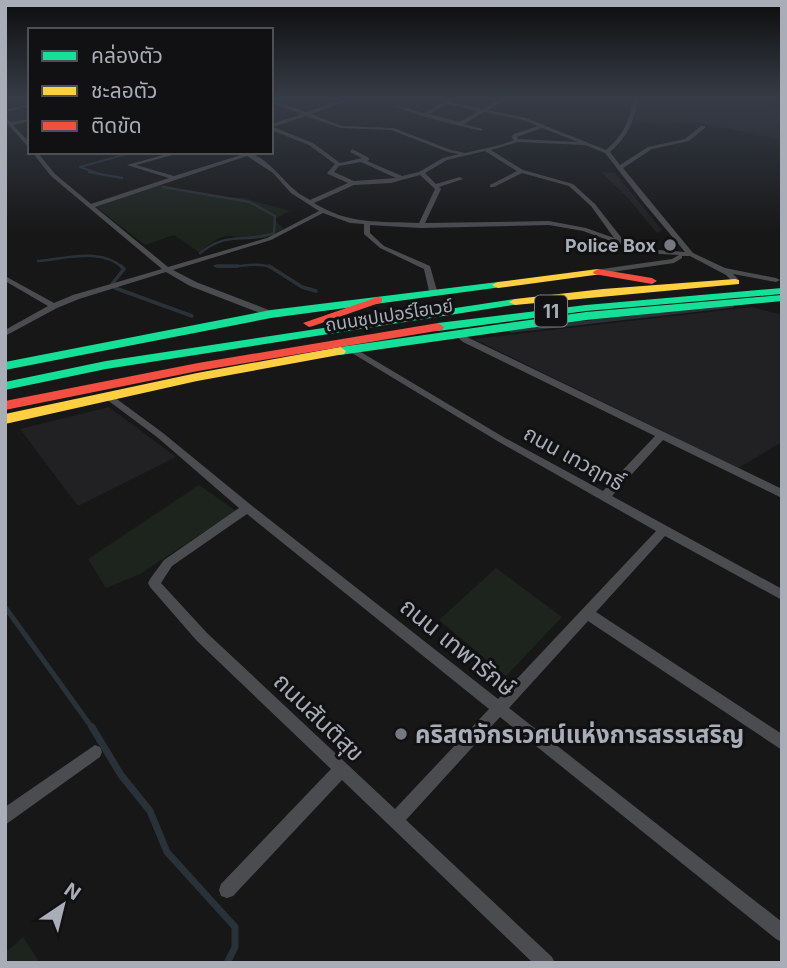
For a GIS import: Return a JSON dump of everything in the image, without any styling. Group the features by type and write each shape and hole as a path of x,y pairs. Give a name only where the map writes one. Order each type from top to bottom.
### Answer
{"main road":[{"path":"5,366 271,314 433,291 598,272 674,285"},
{"name":"ถนนซุปเปอร์ไฮเวย์","path":"5,386 78,368 463,309 674,285 780,283"},
{"name":"ถนนซุปเปอร์ไฮเวย์","path":"5,406 322,344 780,283"},
{"path":"5,419 220,372 351,350 618,312 782,299"},
{"path":"262,340 378,300"},
{"path":"322,344 410,341"},
{"path":"32,400 23,396 23,391 28,387 111,370 132,359"}],"street":[{"path":"309,143 338,165"},
{"path":"428,143 467,153"},
{"path":"309,203 353,183 386,182 421,173 445,159 507,143"},
{"path":"569,143 583,144 607,152 691,254 732,276 733,282"},
{"path":"607,152 619,143"},
{"path":"620,168 650,148 672,143"},
{"path":"487,150 522,172 571,185 593,205 622,244"},
{"path":"352,151 367,158 338,165 330,170 330,173 353,183"},
{"path":"36,154 53,175 167,270 193,284 271,314"},
{"path":"173,154 130,165 174,178"},
{"path":"90,206 243,154"},
{"path":"248,154 275,172 293,192 309,203 346,220 367,224 421,226 549,223 584,229 653,253 691,254"},
{"path":"362,160 401,178"},
{"path":"492,186 522,172"},
{"path":"421,173 437,186"},
{"path":"437,186 460,179"},
{"path":"421,226 437,192 437,186"},
{"path":"5,334 54,306 269,239 323,211"},
{"path":"367,224 367,234 374,242 427,268 433,291"},
{"path":"598,272 674,261 681,255"},
{"path":"717,267 780,283"},
{"path":"6,278 54,306"},
{"path":"459,334 466,340 782,494"},
{"name":"ถนน เทวฤทธิ์","path":"351,350 502,440 782,595"},
{"name":"ถนน เทพารักษ์","path":"107,396 160,435 499,710 782,933"},
{"path":"604,497 662,436"},
{"name":"ถนนสันติสุข","path":"247,508 168,563 154,583 202,637 546,963"},
{"path":"395,821 664,530"},
{"path":"587,613 782,743"},
{"path":"6,813 95,752"},
{"path":"227,890 341,770"}],"shaded area":[{"path":"601,172 615,173 662,230 657,233 627,197"},
{"path":"160,185 212,196 244,198 290,211 274,219 284,229 271,235 263,238 225,236 199,252 174,235 145,245 95,206"},
{"path":"752,307 782,315 782,442 738,468 474,339"},
{"path":"109,407 176,457 78,506 20,429"},
{"path":"199,485 236,511 140,574 106,588 88,559"},
{"path":"496,568 562,617 506,676 439,620"},
{"path":"23,937 40,963 5,963 5,953"}],"waterway":[{"path":"100,174 80,167 127,154"},
{"path":"89,172 100,174"},
{"path":"100,174 122,178"},
{"path":"163,187 250,202 275,216 274,233 254,238 228,239 200,253"},
{"path":"38,261 94,256 105,258 123,268"},
{"path":"215,266 259,265 271,268"},
{"path":"217,266 238,266"},
{"path":"112,284 123,268"},
{"path":"271,268 302,287 316,291"},
{"path":"115,288 192,316"},
{"path":"511,331 732,306"},
{"path":"5,607 93,729"},
{"path":"92,727 121,775 150,811 167,852 235,927 235,947 227,963"}],"traffic: fast":[{"path":"5,366 271,314 498,285"},
{"path":"438,327 586,308 782,291"},
{"path":"340,351 586,316 782,298"},
{"path":"5,386 106,365 515,302"}],"traffic: slow":[{"path":"498,285 598,272"},
{"path":"515,302 735,282"},
{"path":"5,419 197,377 340,351"}],"traffic: jam":[{"path":"598,272 652,281"},
{"path":"309,323 378,300"},
{"path":"5,406 198,367 438,327"}],"place":[{"name":"Police Box","path":"670,245"},
{"name":"คริสตจักรเวศน์แห่งการสรรเสริญ","path":"401,734"}]}
